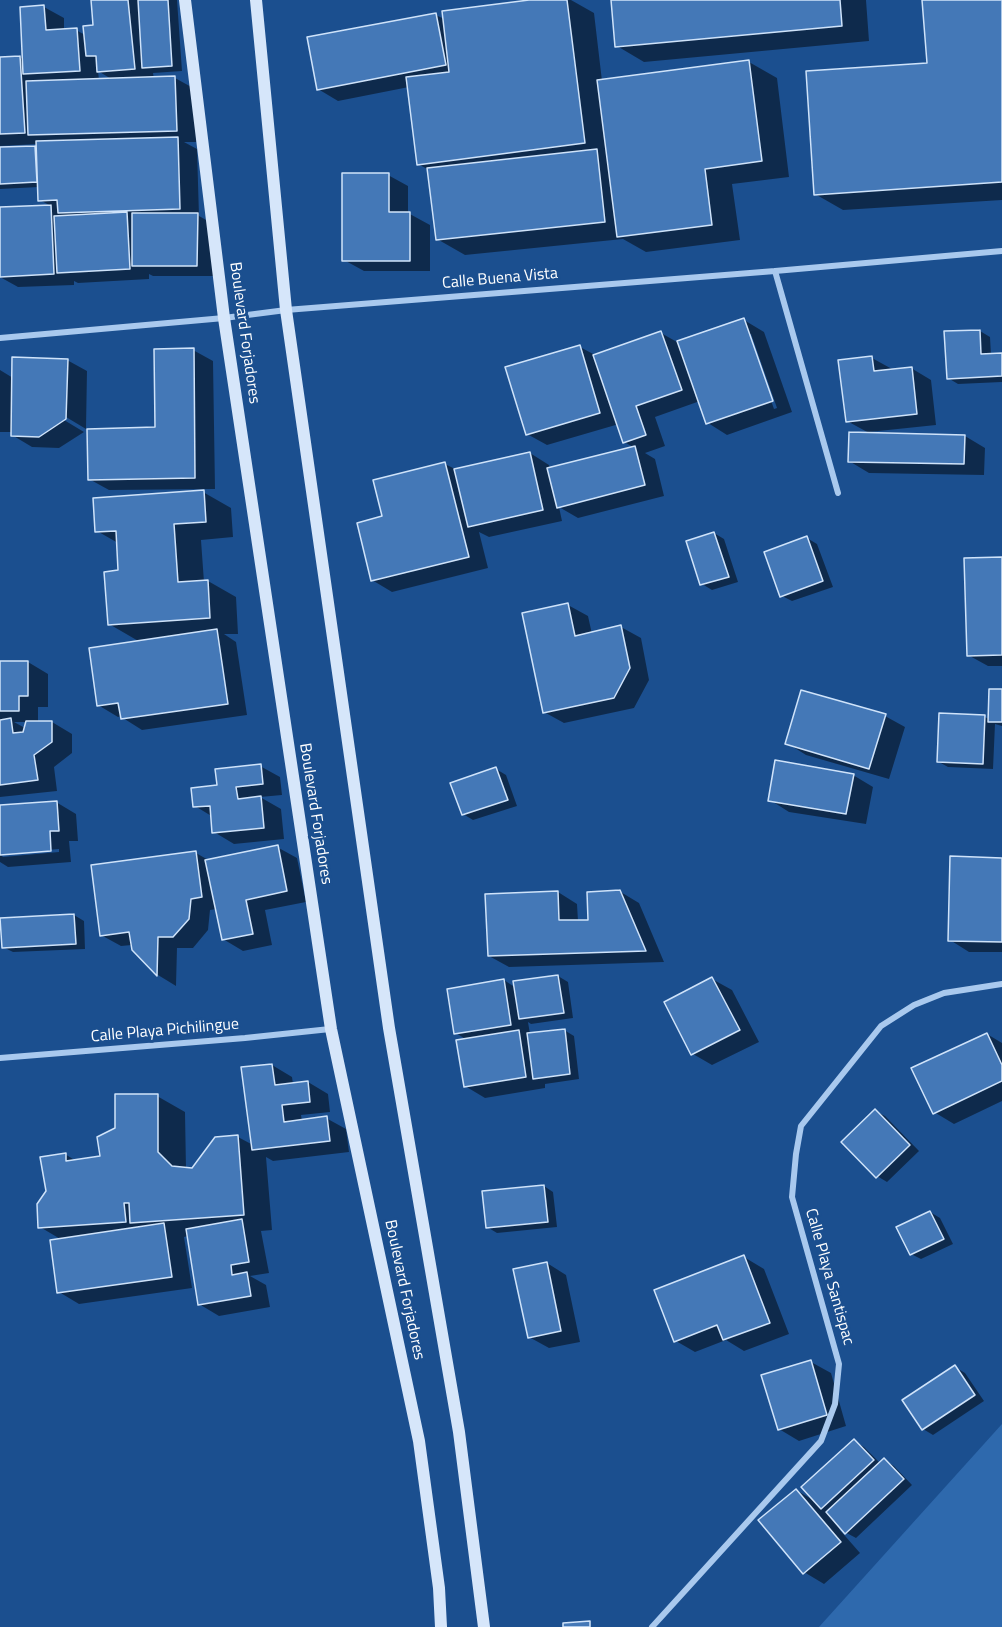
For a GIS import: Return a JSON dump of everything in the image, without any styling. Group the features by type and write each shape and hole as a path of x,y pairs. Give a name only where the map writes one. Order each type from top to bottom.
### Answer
{"main road":[{"name":"Boulevard Forjadores","path":"185,0 224,318 331,1029 419,1441 439,1588 441,1627"},
{"name":"Boulevard Forjadores","path":"256,0 286,310 387,1016 459,1432 484,1627"}],"street":[{"name":"Calle Buena Vista","path":"0,338 224,318 286,310 1002,251"},
{"path":"775,271 838,493"},
{"name":"Calle Playa Santispac","path":"652,1627 821,1441 835,1404 839,1364 792,1197 801,1126 881,1026 914,1005 944,993 1002,984"},
{"name":"Calle Playa Pichilingue","path":"0,1058 331,1029"}],"shaded area":[{"path":"1002,1424 1002,1627 819,1627"}],"building":[{"path":"91,0 128,0 135,69 97,72 96,56 86,56 83,26 93,25"},
{"path":"138,0 168,0 172,66 142,68"},
{"path":"529,0 567,0 585,143 417,165 406,77 449,72 442,11"},
{"path":"611,0 840,0 842,26 615,47"},
{"path":"922,0 1002,0 1002,182 814,195 806,71 927,63"},
{"path":"44,5 46,30 77,28 80,71 23,74 20,7"},
{"path":"436,13 446,65 317,90 307,37"},
{"path":"20,56 25,133 0,134 0,57"},
{"path":"749,60 762,161 705,169 712,225 617,237 597,80"},
{"path":"175,76 177,131 28,135 26,81"},
{"path":"178,137 180,209 58,213 57,200 38,201 36,141"},
{"path":"35,146 37,182 0,184 0,147"},
{"path":"597,149 605,222 436,240 427,168"},
{"path":"342,173 389,173 389,212 410,212 410,261 342,261"},
{"path":"51,205 54,274 0,277 0,207"},
{"path":"127,212 130,269 57,273 54,216"},
{"path":"132,213 198,213 197,266 132,266"},
{"path":"744,318 773,401 706,424 677,341"},
{"path":"980,330 981,354 1002,353 1002,376 947,379 944,331"},
{"path":"661,331 682,390 636,406 646,435 623,443 593,355"},
{"path":"580,345 600,413 526,435 505,367"},
{"path":"194,348 195,478 88,480 87,429 155,427 154,349"},
{"path":"872,356 874,371 912,367 917,414 846,422 838,360"},
{"path":"12,357 68,359 66,419 39,437 11,436"},
{"path":"849,432 965,435 964,464 848,462"},
{"path":"635,446 645,485 557,508 547,468"},
{"path":"530,452 543,510 468,527 454,469"},
{"path":"445,462 469,557 371,581 357,523 382,516 373,480"},
{"path":"204,490 206,522 174,524 178,582 208,580 210,618 108,625 104,572 118,570 116,531 95,532 93,498"},
{"path":"714,532 729,577 700,585 686,541"},
{"path":"807,536 823,581 780,597 764,552"},
{"path":"1002,557 1002,655 967,656 964,558"},
{"path":"568,603 575,636 621,625 630,668 614,698 543,713 522,613"},
{"path":"217,629 228,704 121,719 118,703 97,706 89,648"},
{"path":"0,661 28,661 28,696 19,696 19,711 0,711"},
{"path":"989,689 1002,689 1002,722 988,722"},
{"path":"801,690 886,714 869,769 785,744"},
{"path":"939,713 985,715 983,764 937,762"},
{"path":"11,718 13,733 23,732 26,721 52,721 52,742 34,755 38,780 0,785 0,720"},
{"path":"775,760 854,774 846,814 768,801"},
{"path":"261,764 263,784 236,787 238,799 261,796 264,828 212,833 210,806 193,807 191,788 217,785 215,769"},
{"path":"496,767 508,800 462,815 450,783"},
{"path":"57,801 59,831 50,831 51,851 0,855 0,805"},
{"path":"278,845 287,891 246,900 253,934 222,940 205,860"},
{"path":"196,851 202,897 191,899 189,919 173,937 158,937 157,976 132,950 129,932 100,936 91,865"},
{"path":"950,856 1002,858 1002,942 948,941"},
{"path":"620,890 646,951 488,956 485,894 558,891 559,920 588,920 587,892"},
{"path":"74,914 76,944 2,948 0,918"},
{"path":"558,975 564,1013 519,1019 513,981"},
{"path":"712,977 740,1030 691,1055 664,1002"},
{"path":"504,979 511,1025 454,1034 447,989"},
{"path":"565,1029 570,1074 533,1079 527,1033"},
{"path":"519,1030 526,1077 464,1087 456,1040"},
{"path":"987,1033 1002,1065 1002,1081 933,1114 911,1068"},
{"path":"272,1064 275,1085 308,1081 310,1102 282,1105 284,1122 327,1116 330,1141 252,1150 241,1067"},
{"path":"115,1094 158,1094 158,1152 172,1166 192,1168 215,1137 238,1135 244,1215 130,1223 129,1203 124,1203 126,1222 38,1228 37,1204 46,1191 40,1157 66,1153 66,1161 100,1156 97,1137 115,1128"},
{"path":"875,1109 910,1145 876,1178 841,1142"},
{"path":"544,1185 548,1222 486,1228 482,1191"},
{"path":"930,1211 944,1239 910,1255 896,1227"},
{"path":"242,1219 249,1262 231,1265 232,1275 247,1272 251,1296 198,1305 186,1229"},
{"path":"164,1223 172,1277 57,1293 50,1240"},
{"path":"744,1255 770,1323 723,1340 717,1325 674,1342 654,1290"},
{"path":"547,1262 561,1331 528,1338 513,1269"},
{"path":"811,1360 827,1415 778,1430 761,1375"},
{"path":"955,1365 975,1395 922,1430 902,1400"},
{"path":"854,1439 874,1460 821,1509 801,1487"},
{"path":"884,1458 904,1479 845,1534 826,1512"},
{"path":"796,1489 841,1542 803,1574 758,1520"},
{"path":"590,1621 590,1627 563,1627 563,1623"}]}
